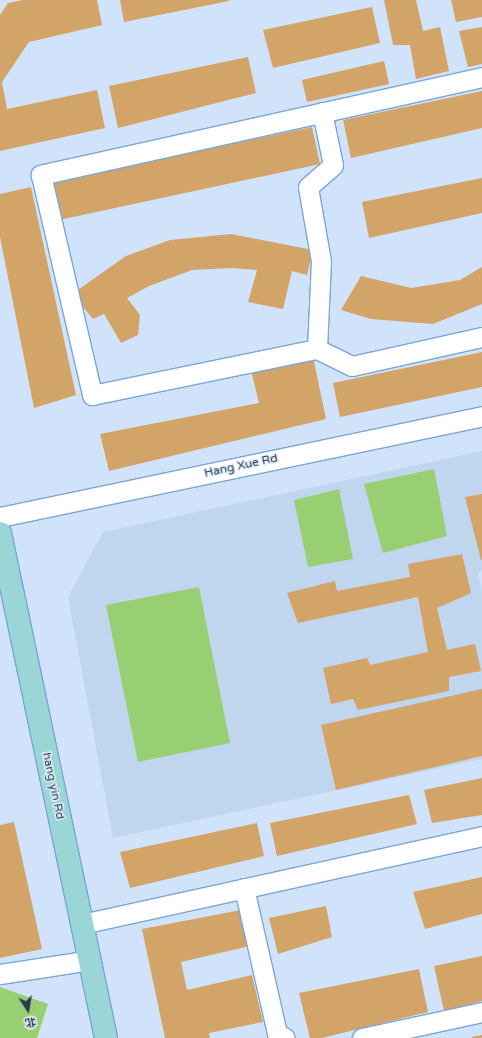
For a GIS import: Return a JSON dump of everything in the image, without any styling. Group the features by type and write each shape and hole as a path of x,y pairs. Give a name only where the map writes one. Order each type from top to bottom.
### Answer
{"main road":[{"name":"hang yin Rd","path":"0,533 106,1038"}],"street":[{"path":"482,77 41,175 92,395 317,348 352,366 482,337"},
{"path":"317,348 321,261 308,187 333,165 322,112"},
{"name":"Hang Xue Rd","path":"0,517 482,416"},
{"path":"82,924 482,836"},
{"path":"244,888 277,1033 285,1038"},
{"path":"0,974 90,960"},
{"path":"362,1038 482,1012"}],"shaded area":[{"path":"482,451 482,571 478,572 482,591 482,759 113,838 68,597 103,532"}],"green space":[{"path":"434,469 447,536 383,553 364,484"},
{"path":"339,489 353,559 308,567 294,500"},
{"path":"199,587 230,743 138,762 106,605"},
{"path":"0,987 48,1004 37,1038 0,1038"}],"building":[{"path":"23,0 97,0 102,25 29,42 2,82 7,109 97,90 105,128 0,151 0,15 8,3"},
{"path":"120,0 229,0 229,1 124,22"},
{"path":"384,0 416,0 423,31 440,27 449,71 416,79 410,45 393,45"},
{"path":"451,0 482,0 482,17 456,22"},
{"path":"372,7 380,43 273,68 263,30"},
{"path":"482,27 482,64 468,67 459,31"},
{"path":"248,57 256,93 118,128 109,86"},
{"path":"384,61 389,84 307,102 302,80"},
{"path":"482,91 482,128 351,158 343,120"},
{"path":"312,127 320,164 59,220 51,182"},
{"path":"482,178 482,213 369,238 362,202"},
{"path":"31,187 76,395 34,408 0,237 0,194"},
{"path":"231,234 313,250 307,275 292,271 283,309 248,302 257,270 232,268 192,270 149,286 127,298 140,315 138,335 121,343 104,314 93,319 72,294 126,256 170,240"},
{"path":"482,267 482,304 433,324 371,319 341,310 361,276 411,288 460,280"},
{"path":"312,352 326,419 109,471 100,434 259,403 250,366"},
{"path":"482,352 482,387 340,417 333,383"},
{"path":"482,494 482,560 481,560 465,497"},
{"path":"462,554 471,593 437,608 447,650 475,644 481,671 449,677 449,691 358,710 353,699 331,704 323,668 367,658 370,665 428,652 418,597 298,623 287,593 335,581 337,591 410,577 408,564"},
{"path":"482,689 482,756 336,790 321,725"},
{"path":"482,778 482,815 432,823 424,790"},
{"path":"409,795 417,824 277,856 270,823"},
{"path":"14,822 42,949 0,958 0,825"},
{"path":"257,823 264,856 130,888 120,852"},
{"path":"482,877 482,914 425,929 413,892"},
{"path":"326,906 332,937 278,954 269,918"},
{"path":"241,910 250,946 181,962 187,990 252,975 263,1022 209,1033 210,1038 165,1038 142,929"},
{"path":"482,956 482,1001 444,1011 434,966"},
{"path":"419,969 428,1012 322,1038 310,1038 299,993"},
{"path":"482,1035 482,1038 472,1038 472,1037"}]}
